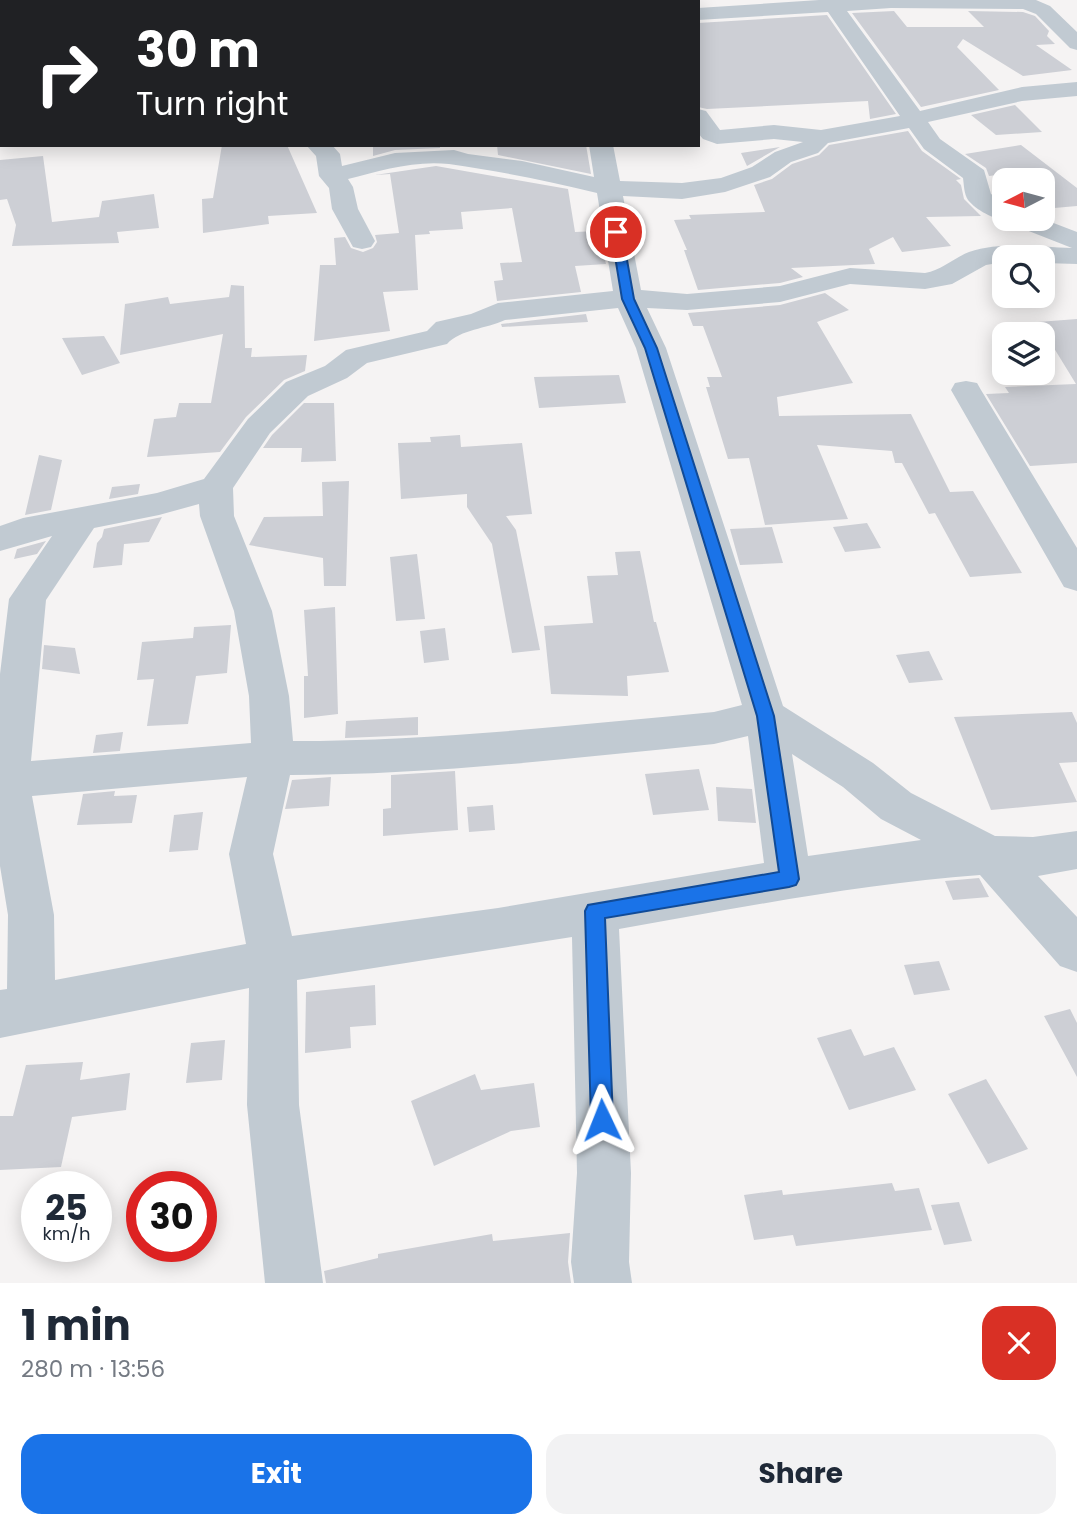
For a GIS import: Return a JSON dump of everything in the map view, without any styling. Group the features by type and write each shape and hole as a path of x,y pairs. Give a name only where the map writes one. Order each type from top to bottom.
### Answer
{"street":[{"path":"700,14 831,3 891,2 1030,5 1066,10"},
{"path":"831,3 932,144 975,175 979,197 992,205"},
{"path":"1030,5 1077,44"},
{"path":"700,119 711,134 717,137 774,132 821,137 916,120 961,106 1022,94 1077,89"},
{"path":"331,176 395,160 454,156 462,161 522,168 609,188 682,191 725,185 761,172 783,157 810,148 821,137"},
{"path":"320,147 328,154 331,176 341,187 345,209 362,241"},
{"path":"450,153 475,150 479,147"},
{"path":"601,147 628,299 651,348 766,716 789,879"},
{"path":"1051,231 1077,241"},
{"path":"294,1283 273,1105 273,961 251,854 273,758 269,696 253,611 216,516 216,487 260,426 297,389 336,372 357,356 437,338 446,328 480,321 498,312 628,299 687,302 780,294 857,275 925,281 942,278 976,259 993,254 1077,256"},
{"path":"966,390 1077,578"},
{"path":"0,538 23,530 159,504 216,487"},
{"path":"81,521 28,600 4,780 31,915 16,1010 273,961 498,929 789,879 921,860 990,855 1033,857 1077,850"},
{"path":"4,780 273,758 378,758 457,753 714,728 766,716 858,775 896,806 990,855 1077,950"},
{"path":"595,911 604,1172 600,1262 603,1283"}],"building":[{"path":"894,11 907,27 984,27 968,11 1023,12 1035,16 1049,31 1047,36 1055,44 1036,45 1072,70 1023,76 963,39 957,47 999,90 921,107 852,13"},
{"path":"827,15 896,114 870,119 868,101 700,107 700,23"},
{"path":"1015,105 1042,132 996,135 971,115"},
{"path":"908,131 922,151 961,179 956,180 961,185 964,199 981,216 926,217 951,246 902,252 893,237 869,249 875,264 791,268 803,277 780,283 698,290 684,250 687,250 674,220 691,219 689,215 765,212 754,185 772,179 792,164 819,155 829,145"},
{"path":"1021,145 1051,168 992,168 992,176 989,176 986,168 965,154"},
{"path":"222,147 288,147 317,213 268,216 269,224 203,233 202,199 213,198"},
{"path":"373,147 440,147 395,150 373,156"},
{"path":"497,147 586,147 591,174 498,155"},
{"path":"780,147 747,166 741,153"},
{"path":"43,156 52,222 99,217 102,201 154,194 159,228 117,232 119,243 12,246 16,225 7,199 0,200 0,160"},
{"path":"436,166 568,189 575,232 598,231 606,264 575,266 581,292 497,301 494,281 503,280 500,263 522,262 512,208 461,212 463,229 429,231 430,234 415,235 418,290 383,292 390,331 314,341 320,265 336,265 334,238 345,237 351,248 363,252 373,248 377,242 375,235 399,233 390,174 375,175"},
{"path":"1055,171 1077,188 1077,206 1055,208"},
{"path":"231,285 244,286 245,348 252,348 251,357 307,355 305,371 284,380 246,417 220,452 147,457 154,419 176,417 179,403 211,403 223,334 120,355 125,304 168,297 170,304 229,297"},
{"path":"825,293 849,310 817,322 853,383 777,397 779,416 911,414 950,492 973,491 1022,573 970,577 935,513 929,514 902,463 895,463 892,451 817,445 848,519 765,525 749,458 728,459 706,387 710,387 707,377 722,377 703,326 693,326 688,313 780,305"},
{"path":"586,314 588,322 502,327 501,324"},
{"path":"1077,319 1077,463 1030,466 986,394 1009,393 1005,387 1076,384 1055,350 1055,322 1038,322"},
{"path":"104,336 120,363 82,375 62,338"},
{"path":"619,375 626,403 539,408 534,377"},
{"path":"304,403 334,403 336,461 301,462 302,448 263,448 272,435"},
{"path":"460,435 461,447 522,443 532,514 506,516 516,530 540,650 512,653 492,544 467,507 467,494 401,499 398,443 431,442 430,437"},
{"path":"39,455 62,460 51,510 25,515"},
{"path":"349,481 346,586 324,586 323,558 249,545 264,517 323,516 322,482"},
{"path":"140,484 138,494 109,499 112,487"},
{"path":"162,517 149,542 124,544 122,565 93,568 97,543 104,529"},
{"path":"867,523 881,548 845,552 833,527"},
{"path":"772,527 783,563 740,565 730,529"},
{"path":"46,541 37,554 14,559 17,549"},
{"path":"640,551 654,622 669,672 627,676 628,696 551,694 544,626 593,623 587,576 618,575 615,552"},
{"path":"417,554 425,619 396,621 390,557"},
{"path":"335,607 338,714 304,718 304,676 308,676 304,610"},
{"path":"231,625 227,673 196,676 188,724 147,726 154,679 137,680 142,642 193,638 194,627"},
{"path":"445,628 449,660 424,663 420,631"},
{"path":"44,645 75,648 80,674 42,669"},
{"path":"929,651 943,680 909,683 896,655"},
{"path":"1072,712 1077,723 1077,762 1059,763 1077,802 991,810 954,717"},
{"path":"418,717 418,735 345,738 346,721"},
{"path":"123,732 120,751 93,753 96,735"},
{"path":"699,769 709,810 653,815 645,774"},
{"path":"455,771 458,830 383,836 383,809 391,808 391,775"},
{"path":"331,777 329,806 285,809 292,780"},
{"path":"716,787 752,789 756,823 718,821"},
{"path":"115,791 114,796 137,795 132,823 77,825 83,794"},
{"path":"493,805 495,830 469,832 467,807"},
{"path":"203,812 198,850 169,852 174,815"},
{"path":"979,878 989,897 953,900 945,881"},
{"path":"939,961 950,990 914,995 904,965"},
{"path":"375,985 376,1025 350,1027 351,1048 305,1053 306,992"},
{"path":"1070,1009 1077,1023 1077,1077 1044,1016"},
{"path":"851,1029 864,1056 894,1047 916,1090 849,1110 817,1038"},
{"path":"225,1040 222,1080 186,1083 191,1043"},
{"path":"83,1062 80,1080 130,1073 126,1110 72,1117 61,1167 0,1170 0,1116 13,1116 26,1065"},
{"path":"475,1074 481,1090 534,1083 540,1127 511,1131 434,1166 411,1101"},
{"path":"986,1079 1028,1149 988,1164 948,1094"},
{"path":"892,1183 895,1191 919,1188 932,1230 796,1246 793,1235 754,1240 744,1195 782,1190 783,1195"},
{"path":"959,1202 972,1241 944,1245 931,1205"},
{"path":"570,1233 568,1262 571,1283 326,1283 324,1271 378,1258 378,1254 492,1234 493,1241"}],"route":[{"path":"602,1120 595,911 789,879 766,716 651,348 628,299 616,232"}]}
